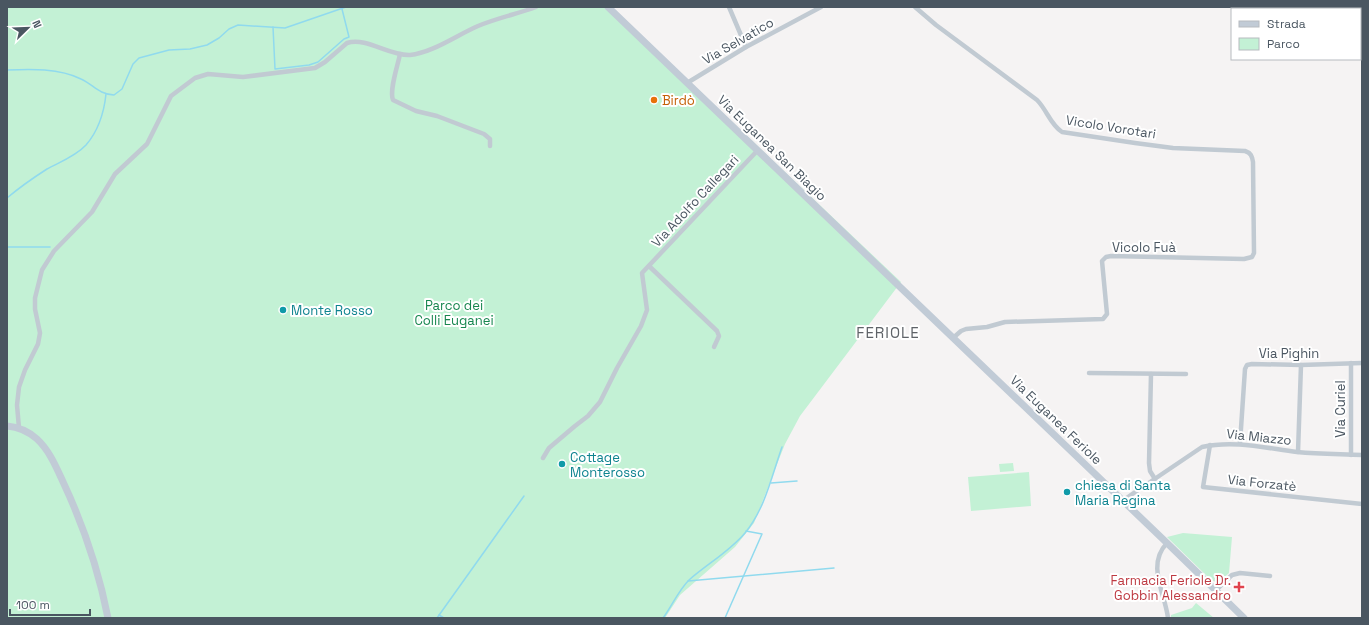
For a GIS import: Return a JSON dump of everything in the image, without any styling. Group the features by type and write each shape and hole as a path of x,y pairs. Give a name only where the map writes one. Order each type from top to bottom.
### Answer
{"main road":[{"name":"Via Euganea San Biagio","path":"608,7 920,306"},
{"name":"Via Euganea Feriole","path":"920,306 1244,618"},
{"path":"7,426 20,428 28,432 43,445 63,481 86,537 108,618"}],"street":[{"path":"20,428 17,406 19,387 25,370 38,344 39,325 35,309 35,298 42,270 54,251 92,212 115,174 151,139 167,102 176,91 195,78 204,74 243,77 315,68 325,62 347,43 351,42 361,42 400,54 409,55 420,53 476,27 499,18 517,14 536,7"},
{"path":"729,7 746,47"},
{"name":"Via Selvatico","path":"687,83 746,47 821,7"},
{"name":"Vicolo Vorotari","path":"915,7 936,25 1037,100 1043,106 1056,128 1062,132 1173,148 1245,151 1249,153 1252,156 1253,162 1254,253"},
{"path":"400,54 391,96 393,100 416,111 437,116 484,134 490,139 490,146"},
{"name":"Via Adolfo Callegari","path":"543,458 549,448 588,416 600,402 641,326 647,310 642,273 757,151"},
{"name":"Vicolo Fuà","path":"953,338 961,331 966,329 987,327 1005,322 1103,318 1106,314 1102,262 1106,257 1244,260 1252,257 1254,253"},
{"name":"Via Adolfo Callegari","path":"649,266 717,331 719,336 714,347"},
{"name":"Via Curiel","path":"1351,363 1351,455"},
{"name":"Via Pighin","path":"1240,444 1245,370 1247,365 1362,363"},
{"path":"1298,452 1301,365"},
{"path":"1089,373 1186,374"},
{"path":"1152,374 1150,471 1155,480"},
{"name":"Via Miazzo","path":"1122,501 1155,480 1202,446 1240,444 1298,452 1362,455"},
{"name":"Via Forzatè","path":"1210,445 1203,487 1362,504"},
{"path":"1167,543 1161,550 1157,570 1168,618"},
{"path":"1215,591 1232,575 1240,573 1270,576"}],"green space":[{"name":"Parco dei Colli Euganei","path":"7,7 611,7 901,282 800,416 785,444 754,523 735,547 680,595 665,618 7,618"},
{"path":"1013,463 1014,471 1000,472 999,464"},
{"path":"1029,472 1031,506 971,511 968,477"},
{"path":"1183,533 1232,537 1229,573 1219,581 1211,580 1167,537"},
{"path":"1196,603 1214,618 1171,618 1171,615 1192,608"}],"waterway":[{"path":"7,70 35,70 64,73 81,79 104,93 114,95 122,89 133,64 139,58 169,50 190,49 207,45 219,38 229,29 238,25 285,28 346,7"},
{"path":"273,27 275,69 309,65 318,62 344,39 349,37 342,9"},
{"path":"7,198 47,169 73,156 86,145 91,139 100,121 106,94"},
{"path":"7,247 50,247"},
{"path":"663,618 689,580 739,540 752,524 763,503 782,447"},
{"path":"771,483 797,481"},
{"path":"437,618 524,496"},
{"path":"725,618 762,534 746,531"},
{"path":"688,581 834,568"},
{"path":"439,615 444,618"}],"place":[{"name":"Birdò","path":"654,100"},
{"name":"Monte Rosso","path":"283,310"},
{"name":"Cottage Monterosso","path":"562,464"},
{"name":"chiesa di Santa Maria Regina","path":"1067,492"},
{"name":"Farmacia Feriole Dr. Gobbin Alessandro","path":"1239,587"}],"district":[{"name":"FERIOLE","path":"888,332"}]}
